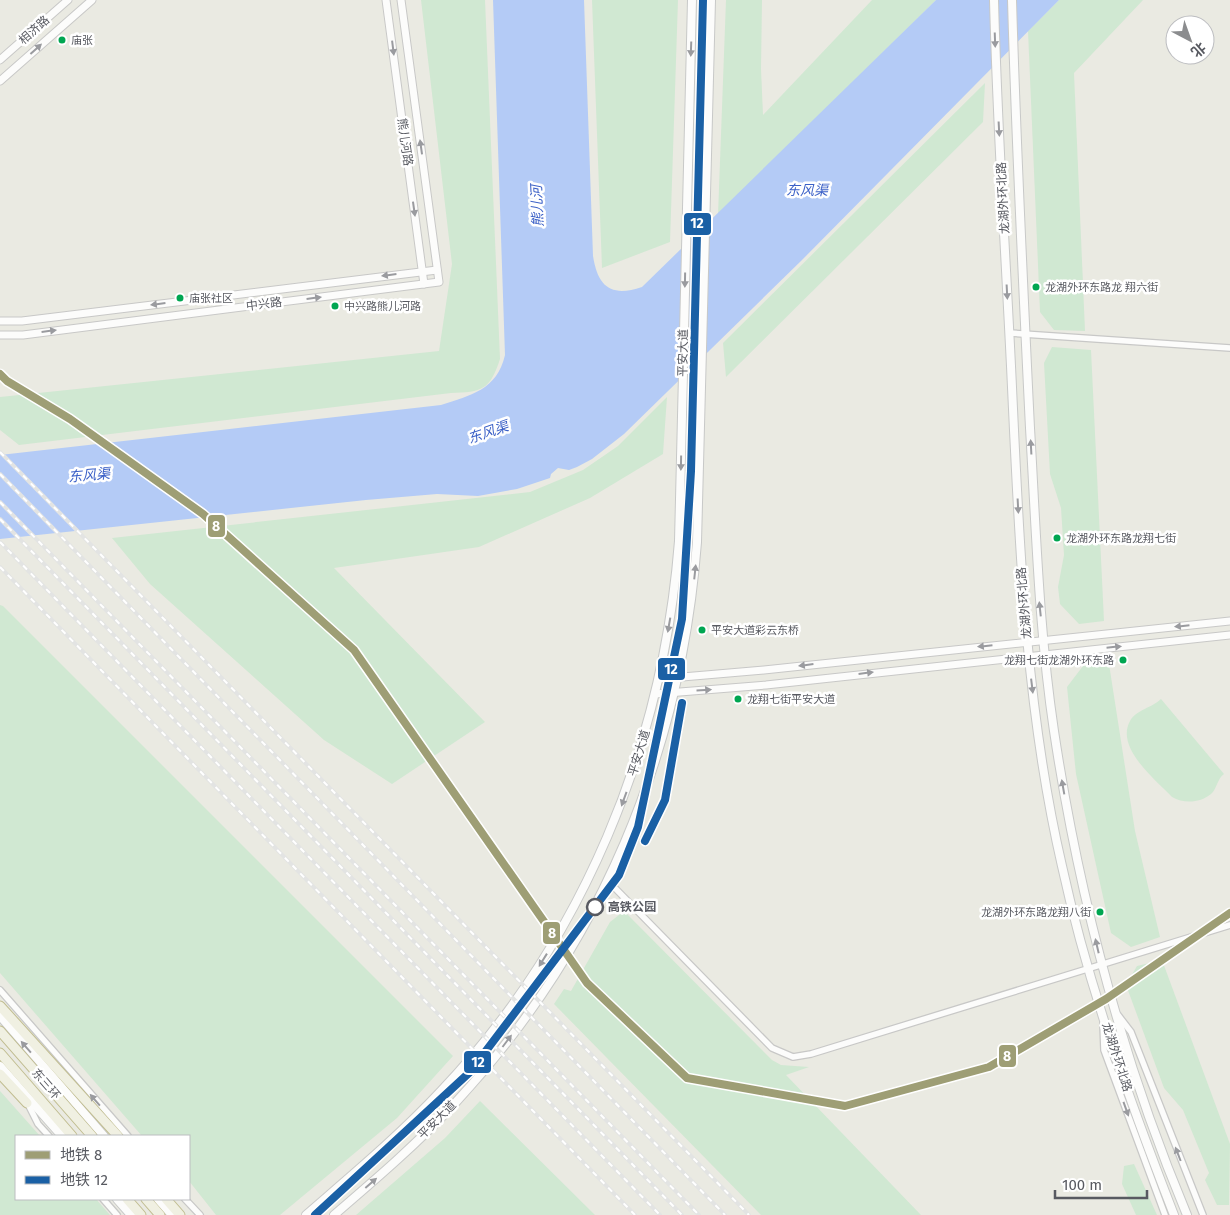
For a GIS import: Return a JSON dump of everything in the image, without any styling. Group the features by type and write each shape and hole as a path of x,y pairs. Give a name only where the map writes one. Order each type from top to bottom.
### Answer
{"highway":[{"path":"0,1006 117,1135"},
{"name":"东三环","path":"0,1031 91,1135"},
{"name":"东三环","path":"0,1053 71,1135"},
{"path":"0,1074 27,1102"},
{"path":"128,1200 141,1215"},
{"path":"147,1200 160,1215"},
{"path":"167,1200 180,1215"}],"main road":[{"name":"平安大道","path":"306,1215 383,1148 442,1090 484,1042 525,987 574,906 606,843 636,764 656,694 677,569 692,0"},
{"name":"平安大道","path":"334,1215 428,1131 498,1053 554,975 608,882 623,851 653,770 678,678 695,571 711,0"},
{"name":"龙湖外环北路","path":"994,0 996,81 1022,587 1028,656 1039,740 1061,864 1081,947 1128,1092 1174,1215"},
{"name":"龙湖外环北路","path":"1012,0 1038,586 1044,654 1064,792 1101,965 1154,1130 1187,1215"},
{"path":"0,1016 103,1135"},
{"path":"0,1066 61,1135"},
{"path":"117,1200 131,1215"},
{"path":"159,1200 172,1215"}],"street":[{"name":"相济路","path":"0,60 68,0"},
{"name":"相济路","path":"1,77 92,0"},
{"name":"熊儿河路","path":"386,0 424,284"},
{"name":"熊儿河路","path":"402,0 439,282"},
{"name":"中兴路","path":"0,321 22,321 438,270"},
{"name":"中兴路","path":"0,335 23,335 439,282"},
{"path":"1009,332 1230,348"},
{"path":"659,679 1230,621"},
{"path":"656,694 1230,635"},
{"path":"608,882 772,1048 787,1056 811,1054 1230,925"},
{"path":"0,990 127,1135"},
{"path":"1115,1011 1131,1032 1203,1215"},
{"path":"1103,1012 1104,1050 1165,1215"},
{"path":"22,1091 38,1124 48,1135"},
{"path":"104,1200 117,1215"},
{"path":"186,1200 200,1215"}],"green space":[{"path":"421,0 485,0 500,359 488,383 470,392 19,445 0,430 0,397 439,351 452,264"},
{"path":"592,0 678,0 670,242 602,268"},
{"path":"726,0 762,0 761,69 763,115 872,0 936,0 718,215"},
{"path":"1059,0 1143,0 1074,73 1085,331 1054,330 1040,312 1028,31"},
{"path":"985,83 983,122 726,377 723,343"},
{"path":"1052,347 1091,350 1104,621 1079,624 1060,604 1058,587 1064,555 1061,508 1050,474 1044,363"},
{"path":"667,397 663,454 590,498 479,547 334,568 485,722 392,784 324,740 150,584 112,538 530,492 583,470 618,446"},
{"path":"0,605 453,1056 397,1118 280,1215 216,1215 190,1182 190,1135 141,1135 0,973"},
{"path":"1109,664 1135,831 1160,937 1131,947 1111,933 1076,774 1067,687 1083,666"},
{"path":"1161,699 1224,774 1213,792 1207,797 1187,802 1172,797 1139,763 1132,752 1128,742 1127,731 1130,721 1141,711"},
{"path":"624,911 772,1060 781,1065 809,1067 786,1075 921,1215 761,1215 554,1004 564,989 571,991 610,922"},
{"path":"1162,960 1230,1144 1229,1205 1217,1205 1205,1180 1209,1173 1183,1110 1164,1088 1126,985 1137,966"},
{"path":"0,1091 39,1135 15,1135 15,1200 97,1200 110,1215 0,1215"},
{"path":"480,1101 595,1215 356,1215 445,1138"},
{"path":"1134,1164 1157,1215 1136,1215 1122,1184 1124,1166"}],"water":[{"path":"493,0 584,0 593,256 595,267 603,283 615,290 622,291 642,287 936,0 1059,0 802,260 624,434 592,459 577,467 569,470 558,468 551,474 550,478 517,489 478,496 437,494 366,500 0,539 0,455 441,405 463,398 489,384 501,367 505,355"}],"railway":[{"path":"0,452 749,1215"},
{"path":"0,474 725,1215"},
{"path":"0,502 699,1215"},
{"path":"0,519 682,1215"},
{"path":"0,542 660,1215"},
{"path":"0,567 635,1215"}],"metro line":[{"name":"12","path":"315,1215 470,1072 619,875 638,827 682,619 691,471 703,0"},
{"name":"8","path":"0,374 7,381 70,419 203,514 354,650 587,983 687,1078 845,1106 989,1067 1106,999 1230,913"},
{"name":"12","path":"645,841 665,800 682,703"}],"place":[{"name":"庙张","path":"62,40"},
{"name":"龙湖外环东路龙 翔六街","path":"1036,287"},
{"name":"庙张社区","path":"180,298"},
{"name":"中兴路熊儿河路","path":"335,306"},
{"name":"龙湖外环东路龙翔七街","path":"1057,538"},
{"name":"平安大道彩云东桥","path":"702,630"},
{"name":"龙翔七街龙湖外环东路","path":"1123,660"},
{"name":"龙翔七街平安大道","path":"738,699"},
{"name":"高铁公园","path":"595,907"},
{"name":"龙湖外环东路龙翔八街","path":"1100,912"}],"water label":[{"name":"东风渠","path":"807,190"},
{"name":"熊儿河","path":"537,206"},
{"name":"东风渠","path":"488,432"},
{"name":"东风渠","path":"89,475"}]}
